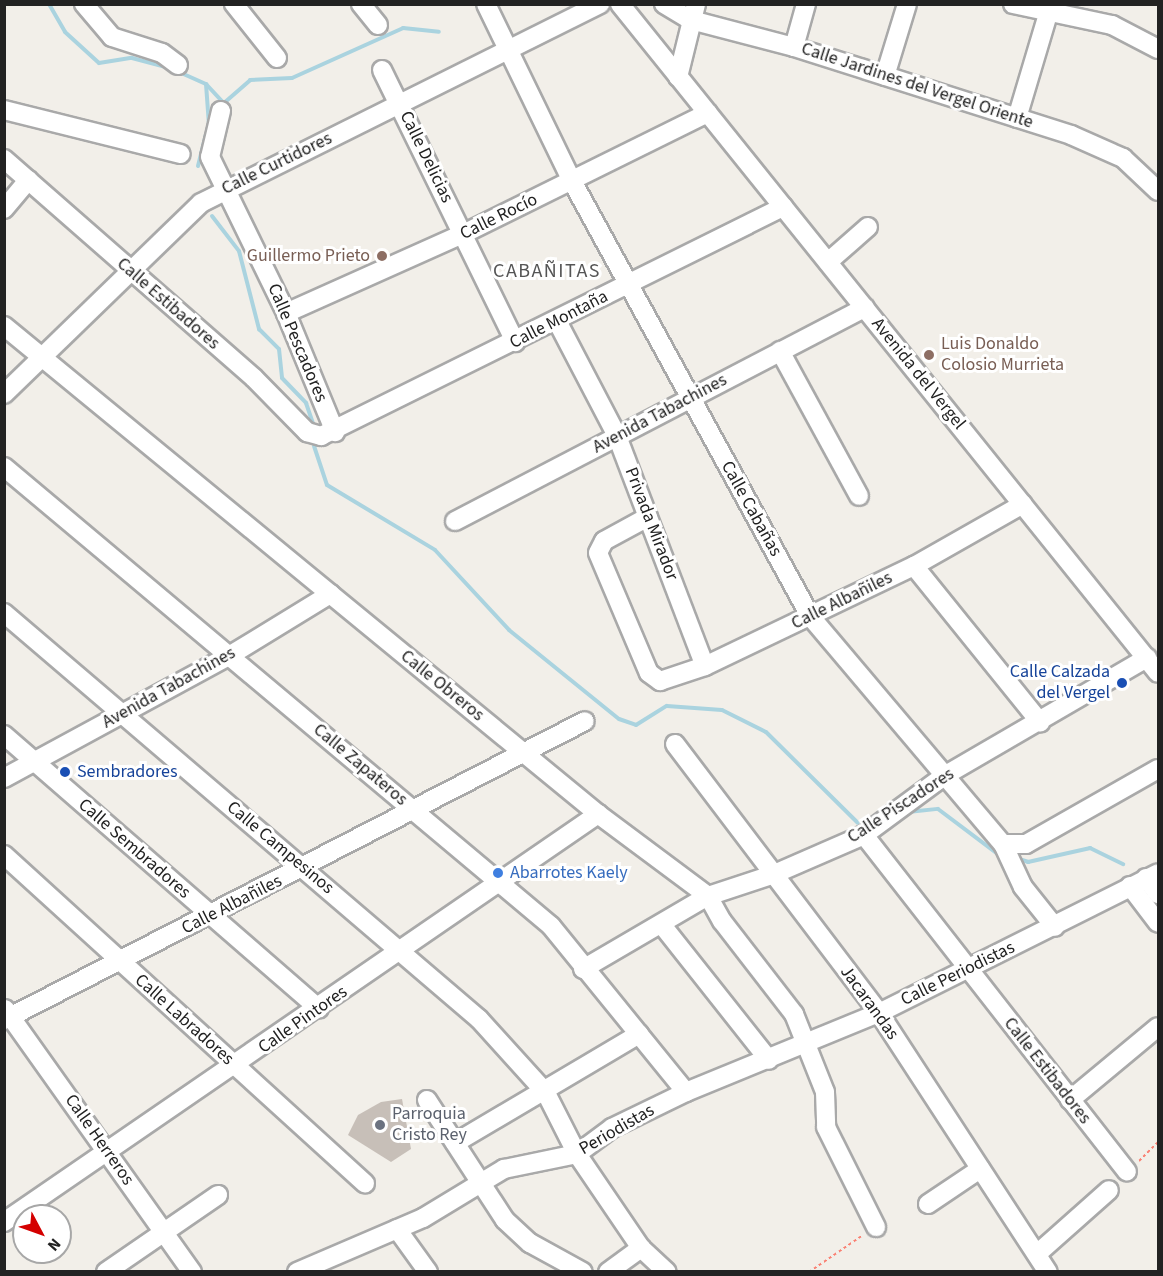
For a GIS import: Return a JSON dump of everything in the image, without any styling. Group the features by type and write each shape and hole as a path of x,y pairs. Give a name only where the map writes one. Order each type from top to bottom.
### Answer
{"street":[{"path":"84,4 112,37 162,53 178,65"},
{"path":"234,4 277,58"},
{"path":"361,4 378,26"},
{"name":"Calle Cabañas","path":"486,4 572,182 810,616 1003,844 1023,887 1055,927"},
{"name":"Calle Curtidores","path":"4,394 201,203 225,189 600,4"},
{"name":"Avenida del Vergel","path":"621,4 1158,673"},
{"name":"Calle Jardines del Vergel Oriente","path":"664,4 1017,118 1123,158 1158,191"},
{"path":"794,47 806,4"},
{"path":"885,76 907,4"},
{"path":"1013,4 1050,9 1112,25 1158,49"},
{"path":"1017,118 1050,9"},
{"path":"678,77 694,12"},
{"name":"Calle Delicias","path":"382,70 515,342"},
{"path":"4,110 181,154"},
{"name":"Calle Pescadores","path":"221,111 210,157 286,314 335,432"},
{"name":"Calle Rocío","path":"286,314 463,234 708,113"},
{"name":"Calle Estibadores","path":"4,159 254,378 307,432 321,436 335,432"},
{"path":"4,209 28,180"},
{"name":"Calle Montaña","path":"335,432 783,207"},
{"path":"828,262 868,227"},
{"name":"Avenida Tabachines","path":"455,520 864,308"},
{"name":"Privada Mirador","path":"557,321 617,436 705,666"},
{"name":"Calle Obreros","path":"4,326 598,814 708,897 722,921 794,1014 825,1092 826,1127 876,1227"},
{"path":"780,351 859,496"},
{"name":"Calle Zapateros","path":"4,467 551,926 583,969 686,1092"},
{"name":"Calle Albañiles","path":"648,517 604,541 598,553 654,680 705,666 810,616 914,566 1023,504"},
{"path":"914,566 1040,722"},
{"name":"Avenida Tabachines","path":"4,778 229,656 330,594"},
{"name":"Calle Campesinos","path":"4,613 479,1019 546,1094 577,1154 641,1248 667,1272"},
{"name":"Calle Piscadores","path":"583,969 708,897 772,875 864,835 944,776 1147,658"},
{"name":"Calle Albañiles","path":"7,1016 121,962 527,755 585,721"},
{"name":"Calle Sembradores","path":"4,735 319,1009"},
{"name":"Jacarandas","path":"675,744 772,875 879,1013 1048,1272"},
{"path":"1003,844 1026,844 1158,769"},
{"name":"Calle Pintores","path":"4,1222 108,1149 236,1067 598,814"},
{"name":"Calle Estibadores","path":"864,835 1127,1172"},
{"name":"Calle Labradores","path":"4,855 364,1184"},
{"path":"1145,879 1158,894"},
{"path":"1145,879 1158,922"},
{"name":"Calle Periodistas","path":"686,1092 769,1060 879,1013 1055,927 1145,879"},
{"path":"662,925 769,1060"},
{"name":"Calle Herreros","path":"7,1016 108,1149 163,1233 192,1272"},
{"path":"1070,1100 1158,1027"},
{"path":"455,1143 546,1094 639,1034"},
{"name":"Periodistas","path":"298,1271 397,1229 528,1161 577,1154 612,1128 686,1092"},
{"path":"427,1100 479,1185 505,1220 530,1243 583,1272"},
{"path":"928,1204 980,1169"},
{"path":"1036,1254 1109,1190"},
{"path":"106,1272 218,1195"},
{"path":"397,1229 428,1272"},
{"path":"608,1272 641,1248"}],"path":[{"path":"1127,1172 1158,1142"},
{"path":"809,1272 876,1227"}],"building":[{"name":"Parroquia Cristo Rey","path":"402,1099 411,1149 391,1162 348,1135 358,1115 381,1102"}],"waterway":[{"path":"49,4 65,32 99,63 132,58 169,68"},
{"path":"206,84 224,103 250,80 292,78 403,28 439,32"},
{"path":"179,72 206,84 209,125"},
{"path":"198,166 206,135"},
{"path":"212,216 239,251 259,329 279,349 282,378 306,403 313,423"},
{"path":"314,446 327,485 435,550 509,630 619,719 636,725 667,706 722,710 766,732 858,823"},
{"path":"908,812 938,809 998,854"},
{"path":"1016,858 1028,862 1090,848 1123,864"}],"place":[{"name":"Guillermo Prieto","path":"382,256"},
{"name":"Luis Donaldo Colosio Murrieta","path":"929,355"},
{"name":"Calle Calzada del Vergel","path":"1122,683"},
{"name":"Sembradores","path":"65,772"},
{"name":"Abarrotes Kaely","path":"498,873"},
{"name":"Parroquia Cristo Rey","path":"380,1125"}],"district":[{"name":"CABAÑITAS","path":"547,271"}]}
